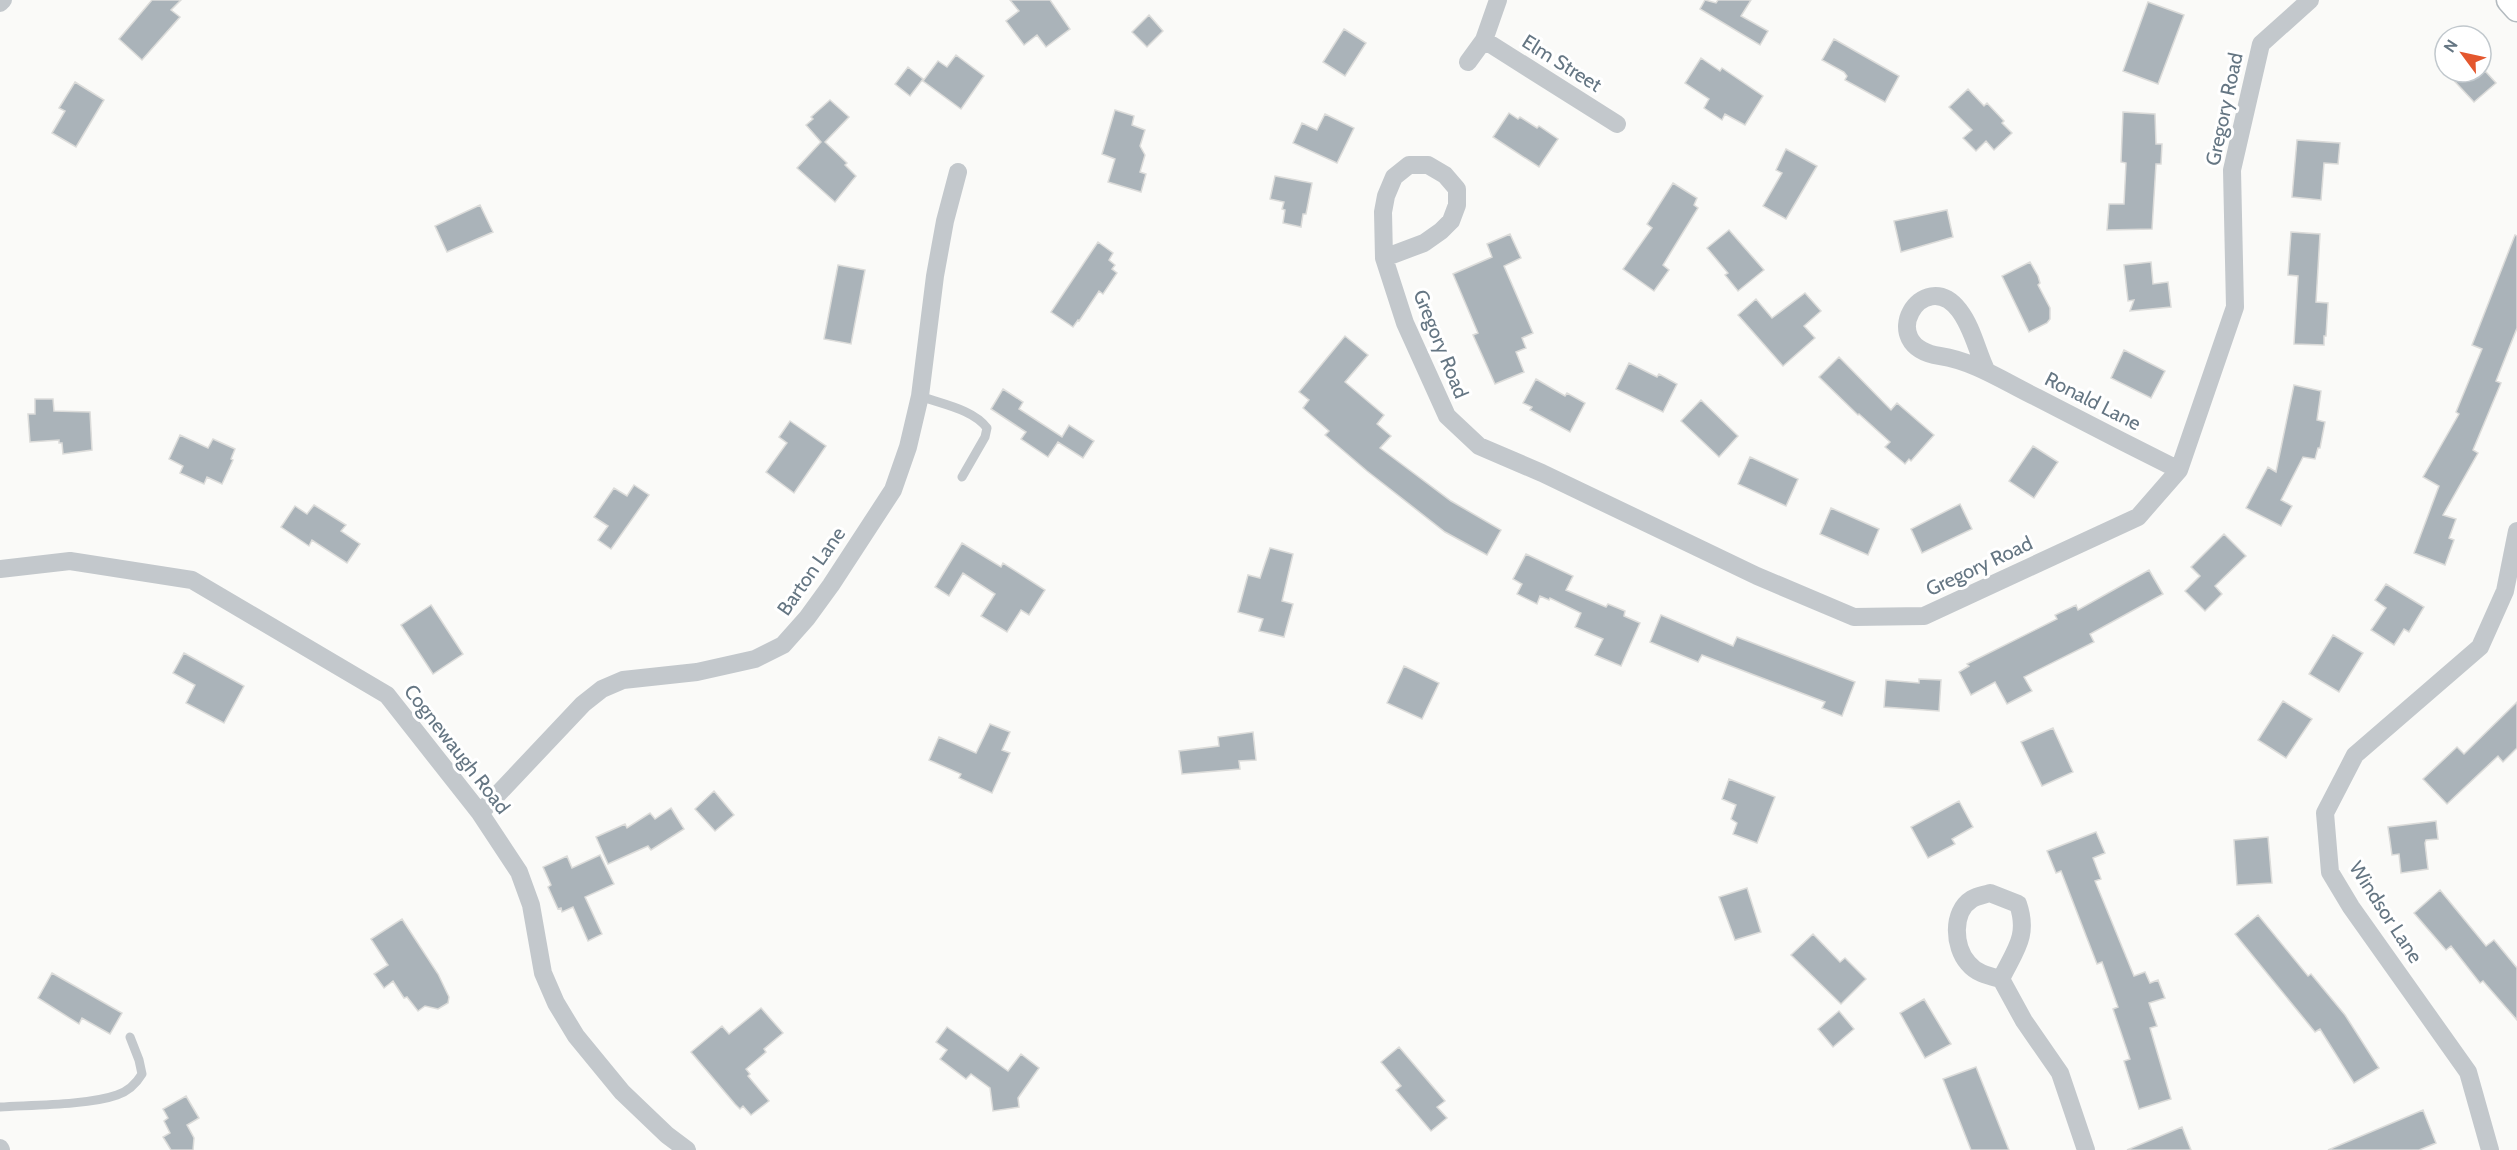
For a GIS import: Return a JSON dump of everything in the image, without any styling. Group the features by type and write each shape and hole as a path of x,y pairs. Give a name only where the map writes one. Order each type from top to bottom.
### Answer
{"street":[{"name":"Gregory Road","path":"1384,258 1424,243 1441,231 1450,221 1458,205 1457,189 1445,175 1428,165 1409,165 1394,177 1386,196 1383,212 1384,258 1405,323 1447,416 1479,446 1542,473 1757,576 1854,616 1924,616 2138,517 2179,470 2235,307 2232,170 2261,44 2310,0"},
{"path":"2509,0 2517,9"},
{"path":"1468,62 1484,40 1492,1"},
{"name":"Elm Street","path":"1484,40 1617,124"},
{"name":"Barton Lane","path":"480,813 583,705 602,689 623,680 697,672 755,659 783,645 831,585 893,490 908,447 920,396 935,276 945,221 958,172"},
{"name":"Ronald Lane","path":"1987,372 1968,324 1950,300 1926,298 1912,308 1906,318 1906,329 1913,343 1930,354 1950,357 1987,372 2179,470"},
{"name":"Windsor Lane","path":"2490,1150 2468,1072 2351,907 2330,872 2325,813 2355,755 2480,647 2505,591 2517,531"},
{"name":"Cognewaugh Road","path":"0,569 70,561 192,580 387,695 480,813 519,872 531,905 543,973 556,1003 576,1036 622,1092 667,1135 687,1150"},
{"path":"2001,979 2023,932 2022,916 2018,904 2006,897 1990,893 1972,899 1962,908 1958,922 1958,947 1968,964 1983,975 2001,979 2024,1021 2060,1073 2086,1150"}],"lane":[{"path":"920,396 969,414 987,428 985,437 962,477"},
{"path":"0,1107 95,1100 118,1095 135,1085 142,1074 130,1037"}],"building":[{"path":"152,0 181,0 171,10 180,17 142,60 119,39"},
{"path":"1010,0 1050,0 1070,29 1046,47 1037,35 1024,45 1006,21 1019,11"},
{"path":"1705,0 1716,3 1718,0 1751,0 1741,16 1768,31 1760,45 1700,9"},
{"path":"2148,2 2184,15 2158,84 2123,71"},
{"path":"1149,15 1163,31 1147,47 1132,32"},
{"path":"1344,29 1366,43 1345,76 1323,62"},
{"path":"1834,39 1899,76 1885,102 1845,80 1847,76 1844,72 1822,60"},
{"path":"956,55 984,76 961,109 923,81 938,61 947,67"},
{"path":"1701,58 1720,71 1722,68 1763,96 1745,125 1725,114 1722,120 1704,108 1709,99 1685,83"},
{"path":"908,67 923,79 910,96 895,84"},
{"path":"2493,80 2496,83 2474,102 2457,84 2493,84"},
{"path":"75,82 104,100 76,147 52,133 65,111 59,108"},
{"path":"1968,89 1984,106 1987,103 2012,133 1994,150 1986,141 1976,151 1963,138 1972,130 1949,107"},
{"path":"830,100 849,117 825,142 847,163 845,165 856,176 835,202 797,168 821,142 806,125 813,119 811,117"},
{"path":"1115,110 1134,116 1132,125 1145,130 1140,146 1145,155 1140,172 1146,174 1141,192 1108,182 1115,159 1102,154"},
{"path":"2123,112 2155,114 2156,144 2162,144 2161,164 2156,164 2152,229 2107,230 2109,204 2124,204 2126,163 2121,162"},
{"path":"1509,113 1537,128 1539,126 1558,139 1539,167 1493,137"},
{"path":"1325,114 1354,128 1337,163 1293,143 1302,123 1317,130"},
{"path":"2297,140 2340,143 2338,164 2324,163 2321,200 2292,197"},
{"path":"1786,149 1817,166 1786,219 1763,206 1782,173 1776,170"},
{"path":"1275,176 1312,183 1301,227 1283,223 1284,202 1270,199"},
{"path":"1673,183 1697,198 1694,205 1698,208 1663,265 1669,270 1654,291 1623,269 1652,228 1647,224"},
{"path":"480,205 493,232 447,252 435,226"},
{"path":"1947,210 1953,237 1901,252 1894,221"},
{"path":"1729,230 1764,270 1738,291 1725,275 1728,273 1707,248"},
{"path":"2291,232 2320,234 2316,302 2328,303 2324,345 2294,344 2298,276 2288,275"},
{"path":"1510,234 1521,258 1504,266 1533,333 1522,338 1526,348 1516,352 1524,372 1495,384 1473,335 1478,333 1453,274 1492,257 1487,244"},
{"path":"2515,235 2517,236 2517,328 2496,381 2501,383 2473,450 2478,453 2443,515 2456,519 2449,538 2454,540 2445,565 2414,553 2439,486 2423,477 2459,414 2456,412 2482,349 2472,345"},
{"path":"1098,242 1113,253 1109,260 1115,265 1112,269 1117,273 1103,294 1099,291 1073,327 1051,312"},
{"path":"2030,262 2038,276 2040,283 2038,285 2050,308 2050,319 2047,323 2029,332 2002,276"},
{"path":"2151,262 2153,284 2168,282 2171,307 2130,311 2134,300 2128,301 2124,265"},
{"path":"838,265 865,270 851,344 824,339"},
{"path":"1805,293 1821,311 1804,326 1815,338 1783,366 1738,315 1756,299 1772,318"},
{"path":"1345,336 1368,355 1345,382 1384,415 1377,424 1391,436 1380,448 1451,501 1501,530 1487,555 1445,532 1367,471 1325,435 1329,431 1303,408 1309,400 1299,392"},
{"path":"2124,350 2165,371 2151,398 2111,378"},
{"path":"1839,357 1891,410 1897,403 1934,435 1911,461 1909,459 1905,464 1885,447 1890,442 1819,377"},
{"path":"1629,363 1657,377 1659,374 1677,384 1663,412 1616,389"},
{"path":"1536,379 1565,396 1567,393 1585,403 1570,432 1530,410 1532,407 1523,403"},
{"path":"2294,385 2321,391 2317,420 2325,422 2320,448 2318,448 2315,459 2303,457 2281,500 2292,506 2281,526 2246,508 2268,467 2276,472"},
{"path":"1003,389 1023,402 1019,409 1062,437 1069,425 1094,441 1083,458 1058,442 1048,457 1021,439 1026,432 991,409"},
{"path":"35,399 53,399 54,411 90,412 92,450 63,454 62,443 59,443 59,440 30,442 28,414 35,414"},
{"path":"1701,400 1738,436 1719,457 1681,421"},
{"path":"790,421 826,446 794,493 766,472 787,443 779,437"},
{"path":"180,435 208,448 213,439 235,449 231,459 233,460 222,484 207,477 204,484 180,473 183,466 169,459"},
{"path":"2033,446 2058,462 2034,498 2009,481"},
{"path":"1750,457 1798,479 1786,506 1738,484"},
{"path":"634,485 649,495 611,549 598,540 608,526 594,517 614,488 627,496"},
{"path":"1960,504 1972,529 1922,553 1911,529"},
{"path":"314,505 346,525 341,531 360,544 347,563 312,540 309,546 281,527 295,506 307,514"},
{"path":"1831,508 1879,529 1868,555 1820,534"},
{"path":"2224,534 2246,556 2215,586 2222,594 2205,611 2185,591 2200,576 2191,567"},
{"path":"962,543 1001,567 1003,563 1045,590 1029,615 1021,610 1007,632 981,616 995,594 963,573 949,596 935,587"},
{"path":"1270,548 1293,554 1282,601 1293,604 1284,637 1259,631 1263,619 1238,612 1248,575 1260,578"},
{"path":"1526,554 1573,576 1566,590 1606,607 1608,604 1625,611 1624,616 1640,623 1621,666 1595,655 1603,639 1575,627 1581,613 1550,598 1549,600 1540,596 1537,604 1517,594 1522,584 1513,579"},
{"path":"2149,570 2163,594 2090,634 2094,642 2024,677 2032,691 2007,704 1995,682 1971,695 1959,672 1969,666 1967,664 2057,619 2055,615 2076,605 2078,610"},
{"path":"2386,584 2424,607 2409,632 2404,629 2394,645 2371,630 2386,608 2375,600"},
{"path":"431,605 463,654 433,674 401,625"},
{"path":"1661,615 1733,646 1737,637 1855,682 1842,716 1822,708 1825,702 1702,655 1698,662 1650,642"},
{"path":"2333,635 2363,653 2339,692 2309,674"},
{"path":"184,653 244,686 224,723 186,703 195,685 173,673"},
{"path":"1404,666 1439,683 1422,719 1387,703"},
{"path":"1919,679 1941,680 1939,711 1884,707 1886,680 1919,683"},
{"path":"2283,701 2312,719 2286,758 2258,740"},
{"path":"2517,702 2517,748 2503,762 2498,756 2447,804 2423,779 2457,747 2464,754"},
{"path":"990,724 1010,732 1002,750 1010,753 992,793 959,778 961,774 929,760 939,737 976,753"},
{"path":"2053,728 2073,772 2042,786 2021,742"},
{"path":"1253,732 1256,760 1239,761 1240,769 1182,774 1179,751 1219,746 1218,737"},
{"path":"1729,779 1775,797 1757,843 1733,834 1737,823 1731,819 1736,805 1722,799"},
{"path":"714,791 734,815 715,831 695,809"},
{"path":"1959,801 1973,827 1952,839 1955,844 1928,858 1911,827"},
{"path":"671,808 684,829 651,850 648,846 608,864 596,837 625,824 627,828 650,813 655,819"},
{"path":"2436,821 2438,839 2426,840 2425,843 2428,869 2401,873 2399,854 2392,855 2388,827"},
{"path":"2096,832 2105,853 2093,858 2101,879 2095,881 2134,976 2145,972 2150,983 2158,980 2165,998 2149,1003 2157,1026 2150,1028 2171,1099 2139,1109 2124,1061 2130,1059 2113,1009 2118,1007 2102,962 2097,964 2061,871 2056,873 2047,851"},
{"path":"2268,837 2272,883 2237,885 2234,840"},
{"path":"600,855 614,884 585,897 602,934 588,941 573,907 562,912 561,908 558,909 548,887 551,885 543,867 567,856 572,868"},
{"path":"1747,888 1761,932 1735,940 1719,897"},
{"path":"2440,890 2486,946 2494,940 2517,968 2517,1020 2483,981 2480,983 2451,946 2446,950 2414,913"},
{"path":"2258,915 2308,976 2311,974 2345,1015 2379,1068 2354,1083 2320,1029 2315,1032 2235,934"},
{"path":"402,919 438,974 449,997 448,1003 438,1009 425,1006 418,1011 407,997 404,998 393,981 384,988 374,974 388,965 371,939"},
{"path":"1813,934 1840,962 1845,958 1866,979 1841,1004 1791,955"},
{"path":"52,973 122,1013 110,1034 82,1018 79,1024 38,998"},
{"path":"1924,999 1951,1044 1925,1058 1900,1013"},
{"path":"761,1008 783,1033 746,1069 750,1074 748,1076 769,1101 751,1115 743,1106 740,1109 735,1104 691,1052 722,1026 729,1034"},
{"path":"1839,1011 1854,1029 1833,1047 1818,1029"},
{"path":"947,1027 1008,1071 1021,1054 1039,1068 1018,1098 1019,1107 993,1111 990,1088 971,1074 966,1079 940,1059 947,1050 936,1042"},
{"path":"1399,1047 1445,1101 1437,1107 1447,1118 1431,1131 1396,1090 1401,1086 1381,1062"},
{"path":"1976,1067 2009,1150 1971,1150 1943,1079"},
{"path":"186,1096 199,1118 187,1125 194,1138 193,1150 171,1150 163,1137 170,1133 164,1121 168,1118 163,1109"},
{"path":"2423,1110 2436,1143 2419,1150 2328,1150"},
{"path":"2182,1127 2191,1150 2127,1150"}]}
